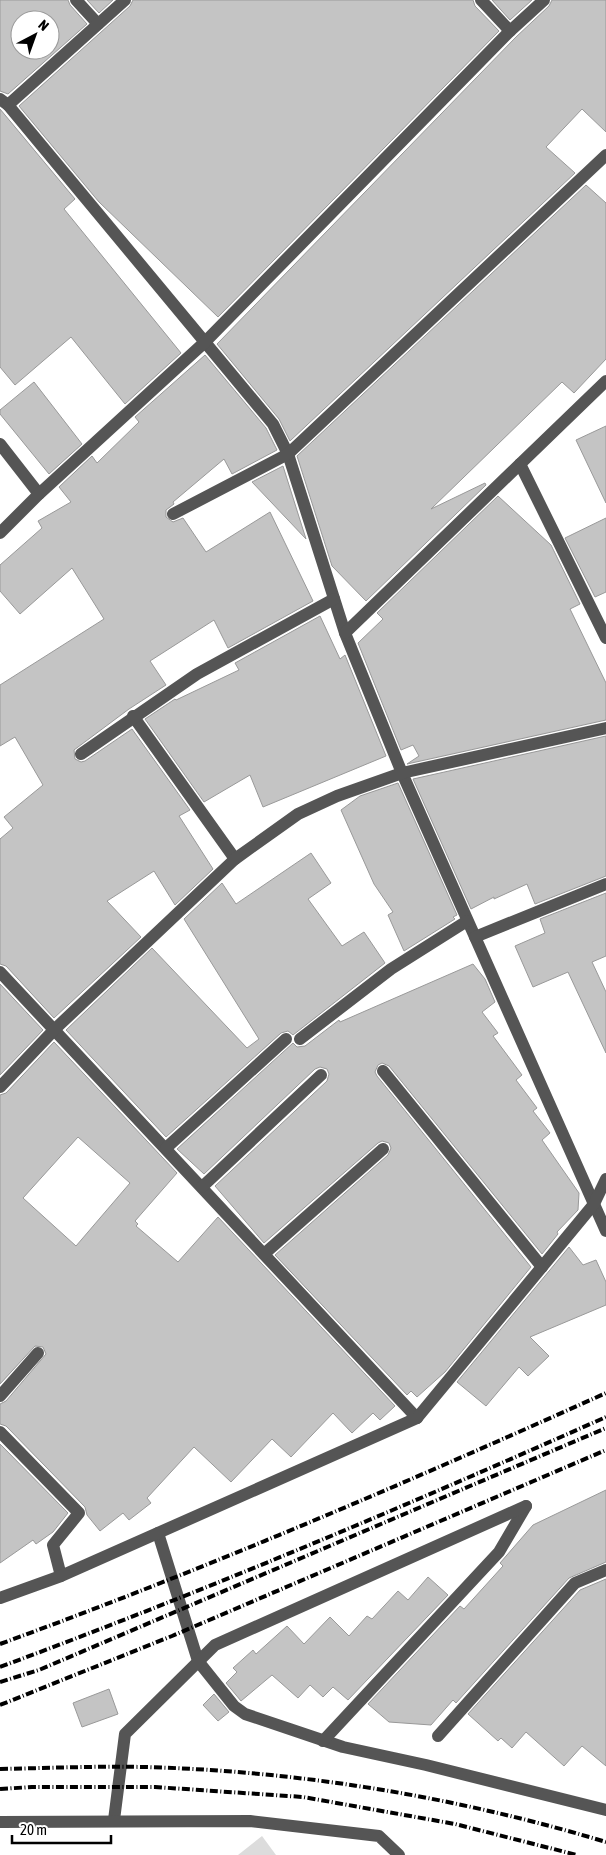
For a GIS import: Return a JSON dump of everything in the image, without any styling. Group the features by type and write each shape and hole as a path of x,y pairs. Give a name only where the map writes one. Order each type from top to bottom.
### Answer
{"street":[{"path":"76,0 98,24"},
{"path":"126,0 4,102 273,424 288,454 345,632 402,773 466,921 475,937 606,1231"},
{"path":"481,0 510,31"},
{"path":"0,533 39,494 205,342 510,31 544,0"},
{"path":"173,514 288,454 606,155"},
{"path":"345,632 606,381"},
{"path":"0,444 39,494"},
{"path":"520,464 606,638"},
{"path":"81,754 133,716 197,674 334,599"},
{"path":"133,716 235,859"},
{"path":"0,1087 55,1029 235,859 298,814 337,796 402,773 606,728"},
{"path":"475,937 606,884"},
{"path":"300,1039 392,969 466,921"},
{"path":"0,972 417,1418"},
{"path":"166,1148 286,1039"},
{"path":"383,1072 542,1266"},
{"path":"202,1187 321,1075"},
{"path":"264,1254 383,1149"},
{"path":"0,1598 62,1576 417,1418 594,1204 606,1179"},
{"path":"0,1396 38,1353"},
{"path":"0,1432 79,1513 53,1545 62,1576"},
{"path":"114,1820 125,1734 215,1645 526,1506 499,1552 323,1740"},
{"path":"158,1533 198,1661 234,1706 245,1714 343,1747 426,1765 606,1810"},
{"path":"438,1736 575,1583 606,1570"},
{"path":"0,1822 114,1820 250,1821 379,1836 399,1855"}],"shaded area":[{"path":"262,1836 276,1855 238,1855"}],"building":[{"path":"0,0 68,0 70,5 87,24 60,48 60,10 10,10 10,60 46,60 8,94 0,91"},
{"path":"87,0 113,0 99,13"},
{"path":"133,0 473,0 475,6 499,31 218,317 99,202 19,106 130,6"},
{"path":"492,0 532,0 510,20"},
{"path":"552,0 606,0 606,132 582,109 546,147 575,173 290,441 279,419 217,344 516,37 549,6"},
{"path":"0,109 75,199 64,209 181,353 125,404 71,337 15,385 0,367"},
{"path":"586,185 606,203 606,359 574,393 562,382 431,509 485,483 486,485 366,601 332,566 297,456"},
{"path":"205,355 266,428 277,450 232,474 224,459 173,502 174,504 166,510 166,517 173,522 183,518 206,552 270,512 313,601 228,648 214,620 150,661 166,685 129,709 74,750 75,759 81,762 85,761 132,729 190,810 179,816 213,869 175,905 154,871 107,901 141,937 54,1018 6,966 0,964 0,839 13,828 4,817 43,785 15,737 0,746 0,685 104,619 72,568 20,614 0,591 0,565 42,528 38,521 71,502 59,487 92,456 97,463 139,422 135,417"},
{"path":"34,382 82,444 49,474 0,414 0,410"},
{"path":"606,426 606,503 576,440"},
{"path":"283,466 306,539 252,482"},
{"path":"498,496 551,545 580,604 570,609 606,683 606,720 407,764 419,756 413,745 401,750 358,643 383,619 377,613"},
{"path":"606,518 606,592 595,597 565,538"},
{"path":"320,616 340,659 345,655 386,756 263,807 250,775 204,802 145,719 175,699 239,670 235,663"},
{"path":"606,736 606,876 535,904 527,884 494,899 494,897 471,909 413,779"},
{"path":"398,783 457,915 453,917 455,919 404,951 388,915 393,912 374,884 341,810 360,796"},
{"path":"311,853 331,883 308,899 342,946 364,932 385,963 293,1035 288,1031 281,1033 166,1137 66,1030 152,948 247,1048 259,1039 184,919 222,883 236,904"},
{"path":"606,893 606,956 592,962 606,992 606,1053 568,972 533,987 515,946 545,933 540,919"},
{"path":"473,964 485,979 495,1002 482,1012 498,1033 493,1036 522,1075 516,1080 537,1108 533,1111 550,1133 542,1140 579,1193 578,1210 557,1232 558,1234 542,1254 389,1066 382,1063 378,1065 375,1072 377,1076 531,1267 445,1372 417,1397 411,1391 407,1395 275,1255 388,1155 391,1148 389,1143 382,1141 378,1143 264,1243 215,1186 327,1081 329,1074 327,1069 320,1067 315,1069 204,1174 177,1149 293,1043 297,1047 305,1046 339,1020 340,1022"},
{"path":"0,984 43,1030 0,1075"},
{"path":"54,1042 177,1173 135,1221 138,1224 136,1226 178,1262 218,1217 395,1406 380,1420 373,1413 352,1433 333,1413 291,1457 272,1439 231,1482 194,1447 147,1498 151,1503 129,1520 123,1513 100,1531 87,1515 85,1507 6,1426 0,1424 0,1404 6,1401 46,1354 43,1347 35,1346 0,1384 0,1095 6,1093","holes":["78,1137 130,1183 76,1246 23,1198"]},
{"path":"569,1247 583,1265 596,1260 606,1282 606,1305 530,1337 549,1356 528,1376 519,1367 486,1406 457,1382"},
{"path":"0,1444 68,1513 53,1532 36,1544 33,1540 0,1563"},
{"path":"606,1490 606,1562 569,1578 456,1703 453,1700 431,1725 389,1722 368,1704 460,1606 464,1609 503,1566 500,1563 533,1525"},
{"path":"428,1577 448,1595 348,1700 333,1687 323,1697 310,1685 298,1698 272,1675 241,1701 226,1683 237,1672 233,1668 253,1650 256,1654 287,1626 304,1644 330,1617 349,1636 367,1616 372,1619 398,1591 408,1600"},
{"path":"606,1579 606,1766 582,1746 564,1766 526,1732 512,1748 501,1738 498,1741 468,1714 580,1590"},
{"path":"109,1689 118,1714 82,1727 73,1703"},
{"path":"214,1694 229,1712 218,1721 203,1705"}],"railway":[{"path":"0,1644 153,1586 305,1524 456,1460 606,1393"},
{"path":"0,1667 305,1547 606,1417"},
{"path":"0,1682 39,1670 606,1428"},
{"path":"0,1705 172,1636 606,1450"},
{"path":"0,1769 144,1767 261,1774 378,1789 435,1800 493,1812 606,1842"},
{"path":"0,1789 32,1787 155,1787 303,1797 455,1824 577,1855"}]}
